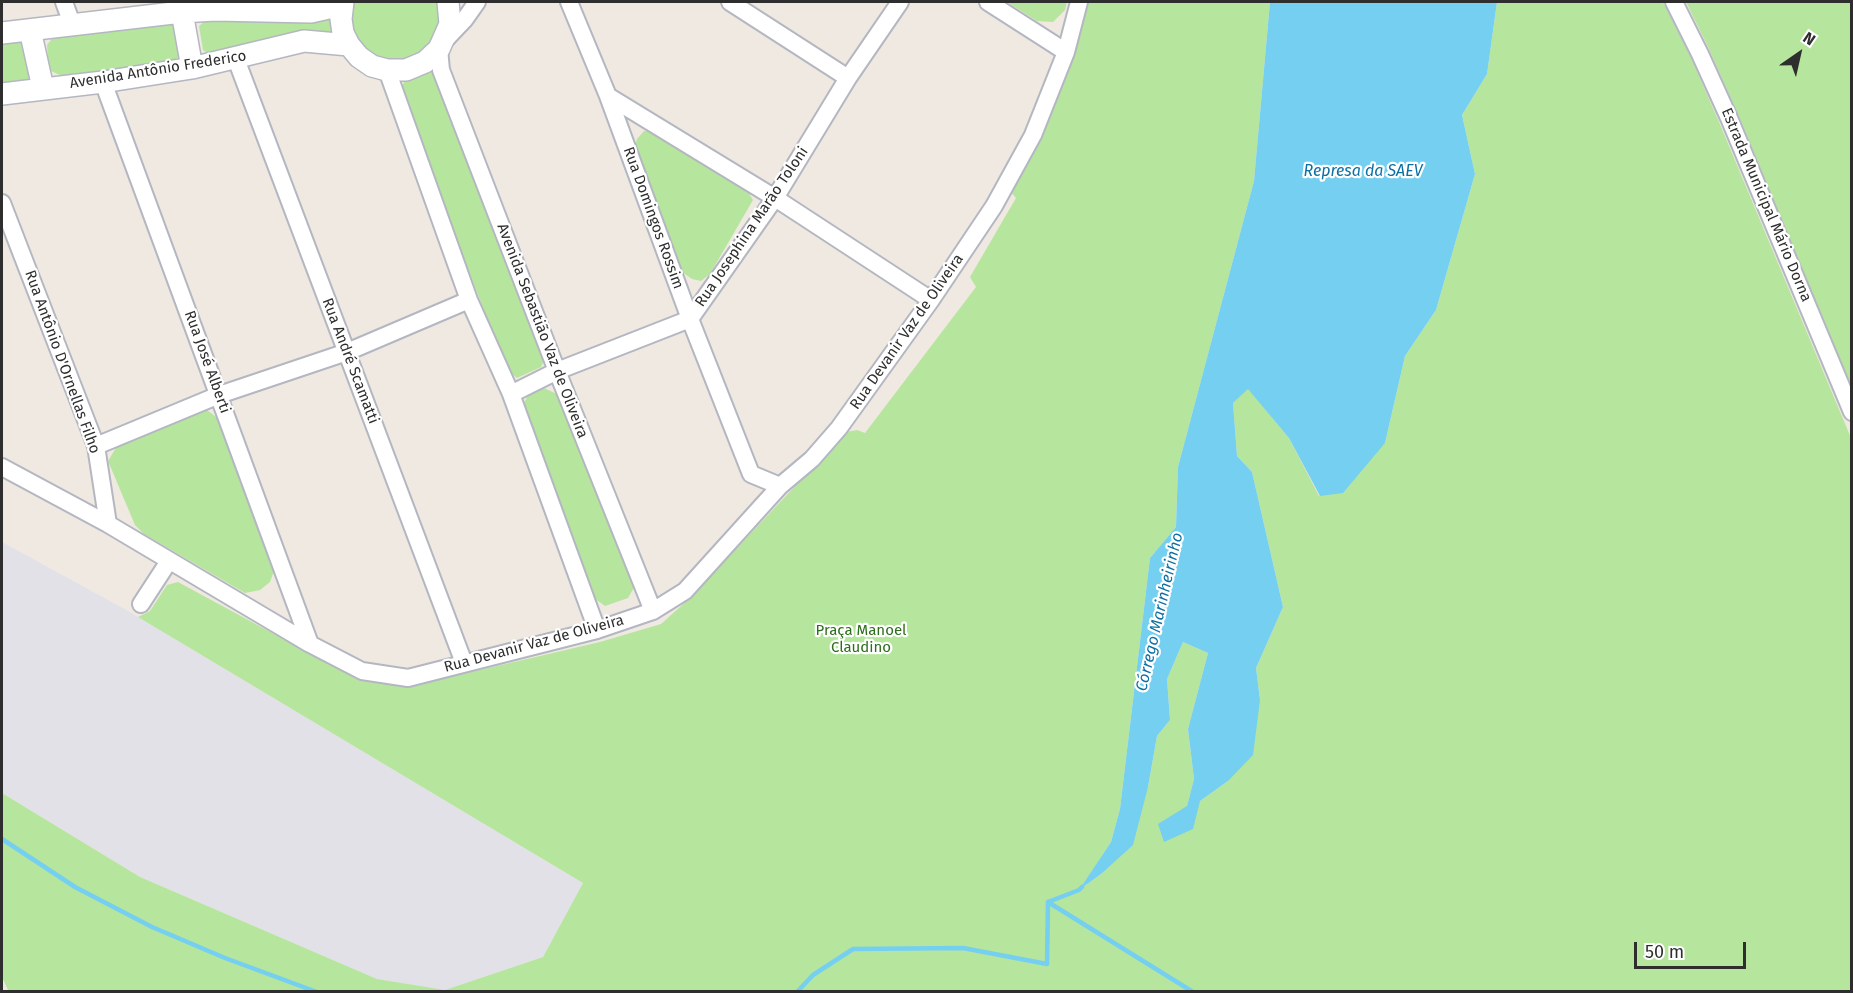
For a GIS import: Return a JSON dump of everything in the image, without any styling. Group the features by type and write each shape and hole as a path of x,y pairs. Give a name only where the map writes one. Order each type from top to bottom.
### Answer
{"street":[{"path":"64,2 72,24"},
{"path":"441,46 450,24 448,2"},
{"path":"2,33 182,12 214,6 311,12 342,3 342,26 349,45 359,57 372,66 387,70 406,70 425,62 465,20 477,2"},
{"name":"Rua Domingos Rossim","path":"569,2 608,96 690,319 752,474 780,486"},
{"path":"730,2 848,78"},
{"name":"Rua Josephina Marão Toloni","path":"511,394 557,371 690,319 775,198 848,78 900,2"},
{"path":"988,2 1066,52"},
{"name":"Rua Devanir Vaz de Oliveira","path":"2,468 108,524 310,644 362,671 408,678 597,630 653,610 685,591 780,486 812,459 839,428 931,300 994,206 1028,145 1066,52 1079,2"},
{"name":"Estrada Municipal Mário Dorna","path":"1674,2 1733,128 1851,412"},
{"path":"182,12 192,68"},
{"path":"30,30 44,88"},
{"name":"Avenida Antônio Frederico","path":"2,94 103,82 192,68 304,41 349,45"},
{"name":"Avenida Sebastião Vaz de Oliveira","path":"441,46 441,70 557,371 653,610"},
{"name":"Rua André Scamatti","path":"236,59 464,663"},
{"path":"387,70 469,300 511,394 597,630"},
{"name":"Rua José Alberti","path":"103,82 310,644"},
{"path":"608,96 775,198 931,300"},
{"name":"Rua Antônio D'Ornellas Filho","path":"2,203 96,446 108,524"},
{"path":"96,446 219,394 346,352 469,300"},
{"path":"141,604 169,561"}],"shaded area":[{"path":"2,542 128,611 583,883 543,957 445,990 377,979 140,877 2,793"}],"green space":[{"path":"350,2 438,2 441,20 429,46 418,56 405,61 376,58 363,51 349,26"},
{"path":"1007,2 1067,2 1065,10 1053,22 1037,21"},
{"name":"Praça Manoel Claudino","path":"1089,2 1270,2 1254,181 1178,467 1176,527 1150,558 1120,809 1111,842 1080,889 1101,874 1148,787 1157,736 1170,720 1167,679 1183,642 1208,653 1188,729 1194,779 1187,806 1200,801 1228,781 1260,700 1256,668 1283,607 1252,472 1237,456 1233,403 1248,388 1289,438 1319,496 1385,443 1405,356 1436,310 1475,174 1462,115 1487,74 1497,2 1663,2 1719,122 1851,438 1851,991 9,992 2,977 2,793 140,877 377,979 445,990 543,957 583,883 138,617 150,611 167,585 178,582 359,680 407,687 600,642 661,624 690,598 846,432 857,430 865,433 976,287 970,277 1016,198 1009,190 1039,138 1068,70"},
{"path":"1686,2 1851,2 1851,385 1738,114"},
{"path":"326,16 332,23 331,31 213,57 203,50 199,26 207,19"},
{"path":"170,20 178,26 183,51 174,62 64,77 49,70 47,45 59,30"},
{"path":"20,37 28,42 32,74 27,81 2,82 2,39"},
{"path":"431,71 438,76 545,359 541,367 517,378 507,370 399,90 405,81"},
{"path":"644,131 653,131 748,192 753,200 710,274 701,281 692,279 682,272 634,149 637,139"},
{"path":"544,388 559,395 635,586 628,598 605,606 594,598 522,407 528,395"},
{"path":"207,410 220,420 275,568 270,582 260,590 245,593 144,534 135,525 108,461 117,446"}],"water":[{"name":"Represa da SAEV","path":"1270,2 1497,2 1487,74 1462,115 1475,174 1436,310 1405,356 1385,443 1343,493 1320,496 1289,438 1248,389 1233,403 1237,456 1252,472 1283,607 1256,668 1260,700 1253,755 1228,781 1200,801 1193,829 1164,842 1158,824 1187,806 1194,779 1188,729 1208,653 1183,642 1167,679 1170,720 1157,736 1148,787 1133,845 1079,890 1111,842 1120,809 1150,558 1176,527 1178,467 1254,181"}],"waterway":[{"path":"2,839 75,887 152,927 225,958 317,992"},
{"name":"Córrego Marinheirinho","path":"797,992 813,975 853,949 963,948 1047,964 1048,902 1082,887"},
{"path":"1048,902 1193,992"}]}
